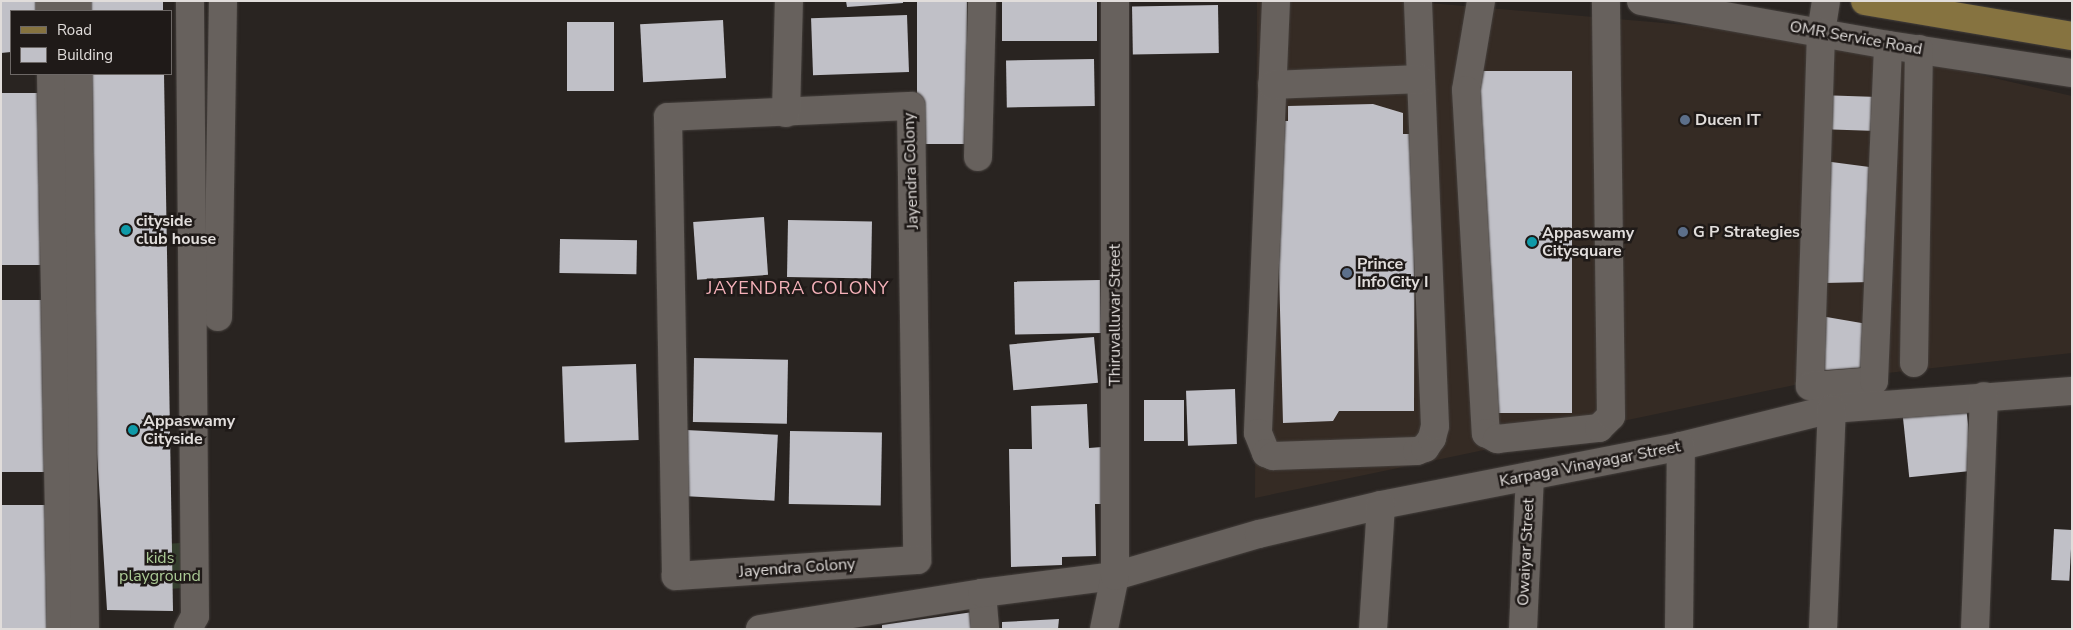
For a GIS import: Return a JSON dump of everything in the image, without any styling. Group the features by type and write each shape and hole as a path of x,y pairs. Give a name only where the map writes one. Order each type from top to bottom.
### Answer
{"main road":[{"path":"1865,1 2072,36"}],"street":[{"path":"188,629 195,616 190,1"},
{"path":"218,317 223,1"},
{"path":"786,113 789,1"},
{"path":"978,157 982,1"},
{"name":"Thiruvalluvar Street","path":"1104,629 1114,576 1115,1"},
{"path":"1276,1 1258,433 1266,453 1273,456 1417,451 1425,448 1435,426 1418,1"},
{"path":"1481,1 1466,90 1486,433 1497,439 1599,428 1611,416 1606,1"},
{"name":"OMR Service Road","path":"1641,1 1888,45 2072,73"},
{"path":"1826,1 1821,32 1810,386 1874,381 1888,45"},
{"path":"1914,363 1919,49"},
{"path":"51,75 61,629"},
{"path":"78,75 85,629"},
{"path":"1272,85 1420,79"},
{"name":"Jayendra Colony","path":"911,106 917,560 676,576 668,117 786,113 911,106"},
{"name":"Karpaga Vinayagar Street","path":"760,629 982,593 1114,576 1259,534 1381,505 1681,446 1832,409 1984,396 2072,391"},
{"path":"1975,629 1984,396"},
{"path":"1823,629 1832,409"},
{"path":"1679,629 1681,446"},
{"name":"Owaiyar Street","path":"1523,629 1530,476"},
{"path":"1373,629 1381,505"},
{"path":"982,593 985,629"}],"shaded area":[{"path":"1257,1 1406,1 1814,36 2072,96 2072,353 1814,381 1255,498"}],"green space":[{"name":"kids playground","path":"180,543 183,588 139,591 136,546"}],"building":[{"path":"1,1 43,1 43,10 10,10 10,52 1,53"},
{"path":"91,1 163,1 163,10 91,10"},
{"path":"846,1 903,1 903,3 847,7"},
{"path":"917,1 967,1 967,144 917,144"},
{"path":"1002,1 1097,1 1097,41 1002,41"},
{"path":"1218,5 1219,53 1133,54 1132,7"},
{"path":"907,15 909,72 813,75 811,18"},
{"path":"723,20 726,78 643,82 640,24"},
{"path":"567,22 614,22 614,91 567,91"},
{"path":"1094,59 1095,106 1007,108 1006,61"},
{"name":"Appaswamy Citysquare","path":"1478,71 1572,71 1572,413 1478,413"},
{"name":"Appaswamy Cityside","path":"88,75 164,75 173,611 107,610 84,250"},
{"path":"1,93 45,93 45,265 1,265"},
{"path":"1826,95 1878,97 1877,131 1825,129"},
{"name":"Prince Info City I","path":"1373,104 1403,113 1403,134 1415,134 1414,411 1339,411 1333,421 1283,423 1275,121 1288,121 1288,106"},
{"path":"1824,161 1877,168 1871,282 1824,283"},
{"path":"764,217 768,275 697,280 693,222"},
{"path":"788,220 872,221 871,278 787,277"},
{"path":"560,239 637,240 636,274 559,273"},
{"path":"1100,280 1101,333 1015,334 1014,282"},
{"path":"1,300 46,300 46,472 1,472"},
{"path":"1815,315 1873,325 1871,367 1815,371"},
{"path":"1094,337 1098,383 1013,390 1009,344"},
{"path":"694,358 788,360 787,424 693,422"},
{"path":"636,364 639,440 565,443 562,367"},
{"path":"1235,389 1237,444 1188,446 1186,391"},
{"path":"1144,400 1184,400 1184,441 1144,441"},
{"path":"1087,404 1089,448 1102,447 1103,504 1095,504 1096,556 1062,557 1062,565 1011,567 1009,449 1032,449 1031,406"},
{"path":"1966,405 1973,471 1909,477 1902,412"},
{"path":"686,430 778,435 774,501 683,496"},
{"path":"790,431 882,433 881,506 789,504"},
{"path":"1,505 52,505 52,629 1,629"},
{"path":"2054,529 2072,530 2069,581 2051,580"},
{"path":"973,612 976,629 882,629 882,625"},
{"path":"1059,619 1058,629 1002,629 1002,622"}],"place":[{"name":"Ducen IT","path":"1685,120"},
{"name":"cityside club house","path":"126,230"},
{"name":"G P Strategies","path":"1683,232"},
{"name":"Appaswamy Citysquare","path":"1532,242"},
{"name":"Prince Info City I","path":"1347,273"},
{"name":"Appaswamy Cityside","path":"133,430"}],"district":[{"name":"JAYENDRA COLONY","path":"798,288"}]}
